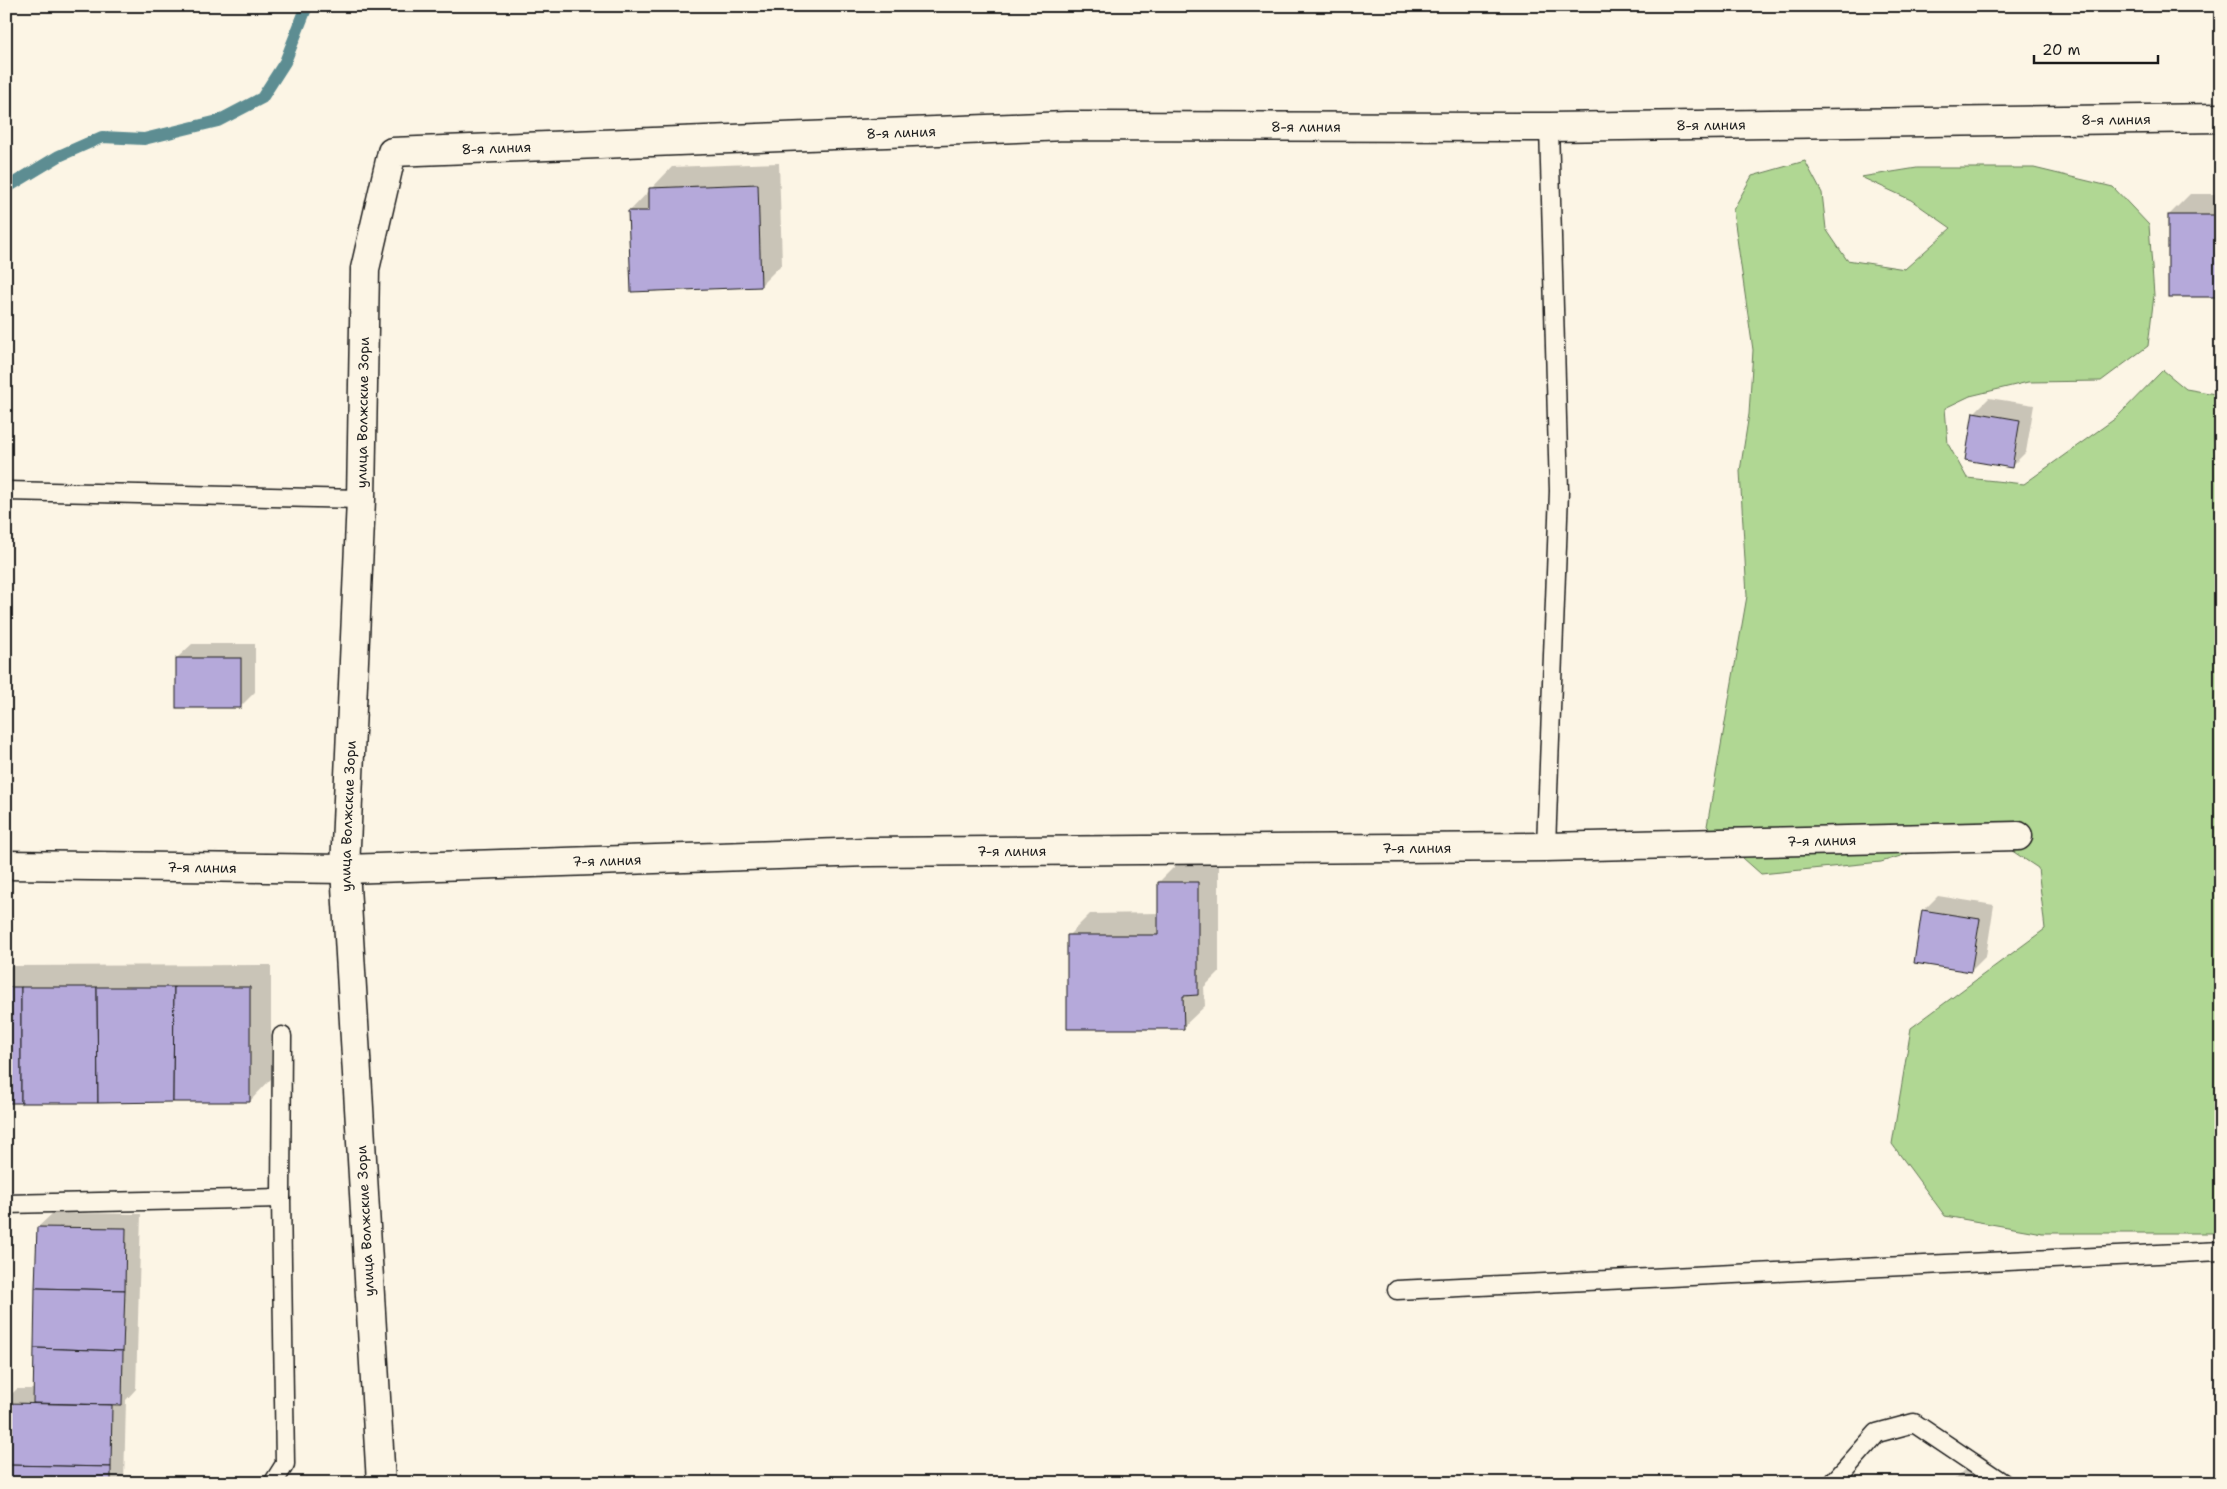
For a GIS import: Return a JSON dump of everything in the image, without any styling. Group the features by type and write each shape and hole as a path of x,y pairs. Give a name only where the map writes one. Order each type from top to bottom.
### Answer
{"street":[{"name":"8-я линия","path":"392,152 1066,126 1549,127 2221,118"},
{"name":"улица Волжские Зори","path":"381,1483 345,869 361,500 365,268 392,152"},
{"name":"7-я линия","path":"6,865 345,869 868,852 1546,847 2018,836"}],"lane":[{"path":"1546,847 1559,491 1549,127"},
{"path":"6,491 361,500"},
{"path":"272,1483 285,1464 281,1198 282,1036"},
{"path":"6,1204 281,1198"},
{"path":"1397,1290 2221,1251"},
{"path":"1833,1483 1877,1433 1914,1423 2003,1483"}],"green space":[{"path":"1805,161 1822,193 1826,229 1847,260 1905,269 1951,228 1911,200 1861,177 1917,168 2034,168 2113,187 2149,225 2154,295 2148,346 2101,381 2028,382 1970,396 1945,408 1948,444 1967,478 2024,484 2116,418 2163,370 2186,389 2221,395 2221,1233 2042,1233 1945,1216 1892,1144 1911,1028 2045,929 2038,868 1982,831 1881,862 1761,874 1707,826 1747,596 1740,471 1749,414 1753,350 1733,210 1752,176"}],"building":[{"path":"758,184 761,287 631,292 628,211 649,211 649,188"},
{"path":"2168,215 2221,215 2221,297 2168,297"},
{"path":"1973,412 2020,420 2012,468 1965,460"},
{"path":"176,658 241,658 241,708 176,708"},
{"path":"1158,882 1198,882 1198,995 1183,996 1184,1029 1067,1029 1067,935 1158,935"},
{"path":"1922,910 1980,919 1971,972 1914,963"},
{"path":"6,987 21,987 21,1103 6,1103"},
{"path":"21,987 97,987 98,1103 21,1103"},
{"path":"97,987 174,987 173,1102 98,1103"},
{"path":"174,987 250,987 250,1102 173,1102"},
{"path":"37,1227 126,1228 125,1290 35,1288"},
{"path":"35,1288 125,1290 123,1351 34,1348"},
{"path":"34,1348 123,1351 122,1405 33,1403"},
{"path":"6,1403 112,1405 111,1467 6,1465"},
{"path":"6,1465 111,1467 111,1483 6,1483"}],"waterway":[{"path":"6,188 59,156 102,137 144,139 218,121 262,98 285,62 307,6"}]}
